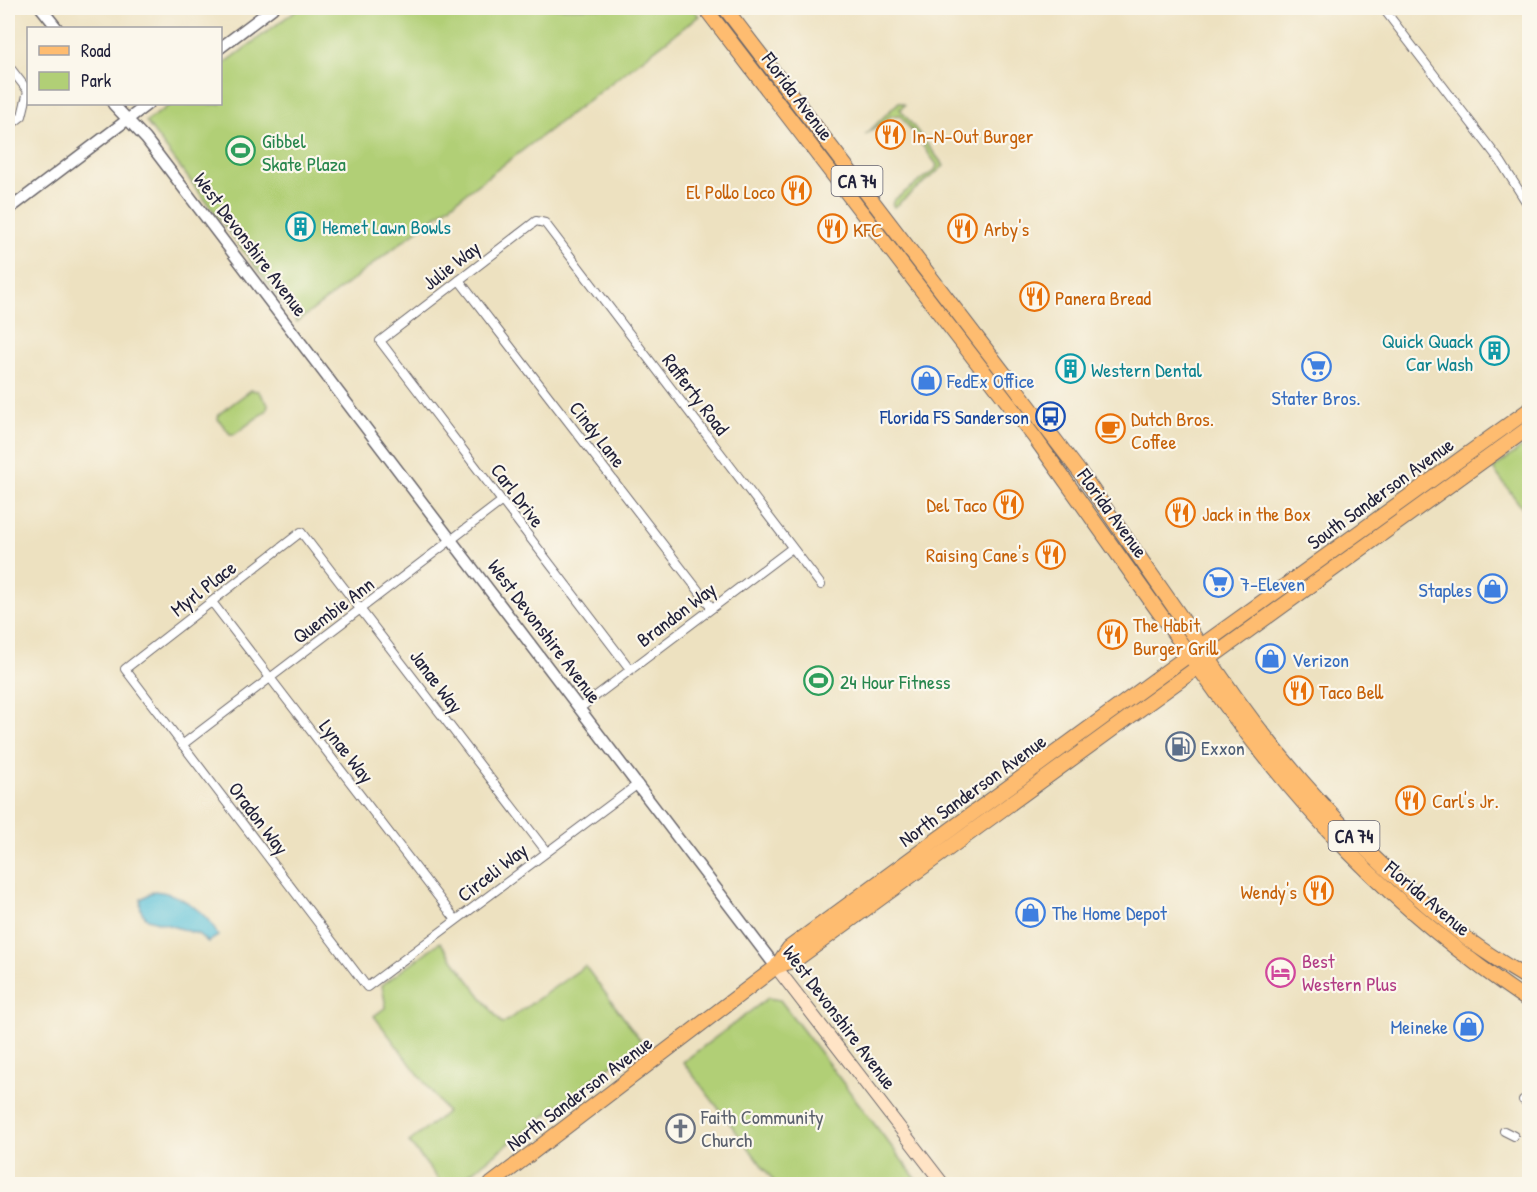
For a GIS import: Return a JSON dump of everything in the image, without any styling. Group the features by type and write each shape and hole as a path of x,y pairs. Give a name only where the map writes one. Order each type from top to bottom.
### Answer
{"main road":[{"name":"Florida Avenue","path":"705,8 1195,650"},
{"name":"Florida Avenue","path":"724,8 1085,479 1262,756 1323,827 1375,880 1438,935 1530,1002"},
{"path":"715,21 724,22 733,28 751,52 761,55"},
{"path":"767,88 776,86 808,127 822,135"},
{"name":"South Sanderson Avenue","path":"1195,650 1530,409"},
{"name":"South Sanderson Avenue","path":"1204,663 1530,427"},
{"path":"1479,463 1495,443 1496,434"},
{"path":"1387,530 1385,523 1436,484 1453,465"},
{"path":"1314,583 1330,564 1370,534 1369,525"},
{"name":"North Sanderson Avenue","path":"776,967 789,948 1195,650"},
{"name":"Florida Avenue","path":"1204,663 1298,776 1347,829 1423,902 1485,951 1530,980"},
{"name":"North Sanderson Avenue","path":"498,1182 776,967 797,959 1204,663"},
{"path":"1057,771 1094,735 1095,732 1091,726"},
{"path":"1046,780 1047,769 1059,759 1074,739"},
{"path":"1375,880 1382,875 1458,940 1485,951"},
{"name":"West Devonshire Avenue","path":"776,967 943,1185"}],"street":[{"path":"41,8 56,27"},
{"path":"222,46 273,8"},
{"path":"1383,8 1501,162 1530,208"},
{"path":"8,65 27,90"},
{"path":"8,127 22,116 27,95"},
{"name":"West Devonshire Avenue","path":"114,105 146,139 776,967"},
{"path":"8,210 147,105"},
{"name":"Julie Way","path":"380,341 536,221 545,223"},
{"name":"Rafferty Road","path":"545,223 821,585"},
{"name":"Cindy Lane","path":"459,280 712,608"},
{"name":"Carl Drive","path":"380,341 630,669"},
{"name":"Quembie Ann","path":"182,745 502,501"},
{"name":"Myrl Place","path":"124,669 301,532"},
{"name":"Janae Way","path":"301,532 546,851"},
{"name":"Brandon Way","path":"580,708 792,548"},
{"name":"Lynae Way","path":"212,602 456,920"},
{"name":"Oradon Way","path":"124,669 367,987"},
{"name":"Circeli Way","path":"367,987 638,784"},
{"path":"1504,1131 1514,1136"}],"green space":[{"path":"299,8 692,8 699,16 297,322 146,122 170,105 222,105 222,65"},
{"path":"899,102 905,105 900,109 944,166 894,207 892,204 894,200 935,170 937,165 900,115 891,116 865,135"},
{"path":"251,390 258,391 268,404 267,410 235,434 230,434 218,419 219,414"},
{"path":"1529,442 1529,517 1493,469"},
{"path":"440,942 502,1024 585,966 642,1042 456,1184 442,1184 409,1142 447,1112 374,1016 386,1007 382,985"},
{"path":"768,998 780,1000 920,1184 776,1184 683,1062"}],"water":[{"path":"154,891 173,895 192,905 208,919 218,936 208,942 198,934 148,919 141,910 141,899"}],"place":[{"name":"In-N-Out Burger","path":"891,135"},
{"name":"Gibbel Skate Plaza","path":"241,151"},
{"name":"El Pollo Loco","path":"796,191"},
{"name":"Hemet Lawn Bowls","path":"301,226"},
{"name":"Arby's","path":"963,228"},
{"name":"KFC","path":"832,229"},
{"name":"Panera Bread","path":"1034,297"},
{"name":"Quick Quack Car Wash","path":"1494,351"},
{"name":"Stater Bros.","path":"1316,367"},
{"name":"Western Dental","path":"1070,369"},
{"name":"FedEx Office","path":"926,380"},
{"name":"Florida FS Sanderson","path":"1050,416"},
{"name":"Dutch Bros. Coffee","path":"1110,429"},
{"name":"Del Taco","path":"1008,504"},
{"name":"Jack in the Box","path":"1181,513"},
{"name":"Raising Cane's","path":"1050,554"},
{"name":"7-Eleven","path":"1219,583"},
{"name":"Staples","path":"1493,589"},
{"name":"The Habit Burger Grill","path":"1112,635"},
{"name":"Verizon","path":"1271,659"},
{"name":"24 Hour Fitness","path":"819,681"},
{"name":"Taco Bell","path":"1298,691"},
{"name":"Exxon","path":"1180,747"},
{"name":"Carl's Jr.","path":"1411,800"},
{"name":"Wendy's","path":"1318,891"},
{"name":"The Home Depot","path":"1031,912"},
{"name":"Best Western Plus","path":"1281,972"},
{"name":"Meineke","path":"1469,1026"},
{"name":"Faith Community Church","path":"680,1128"}]}
